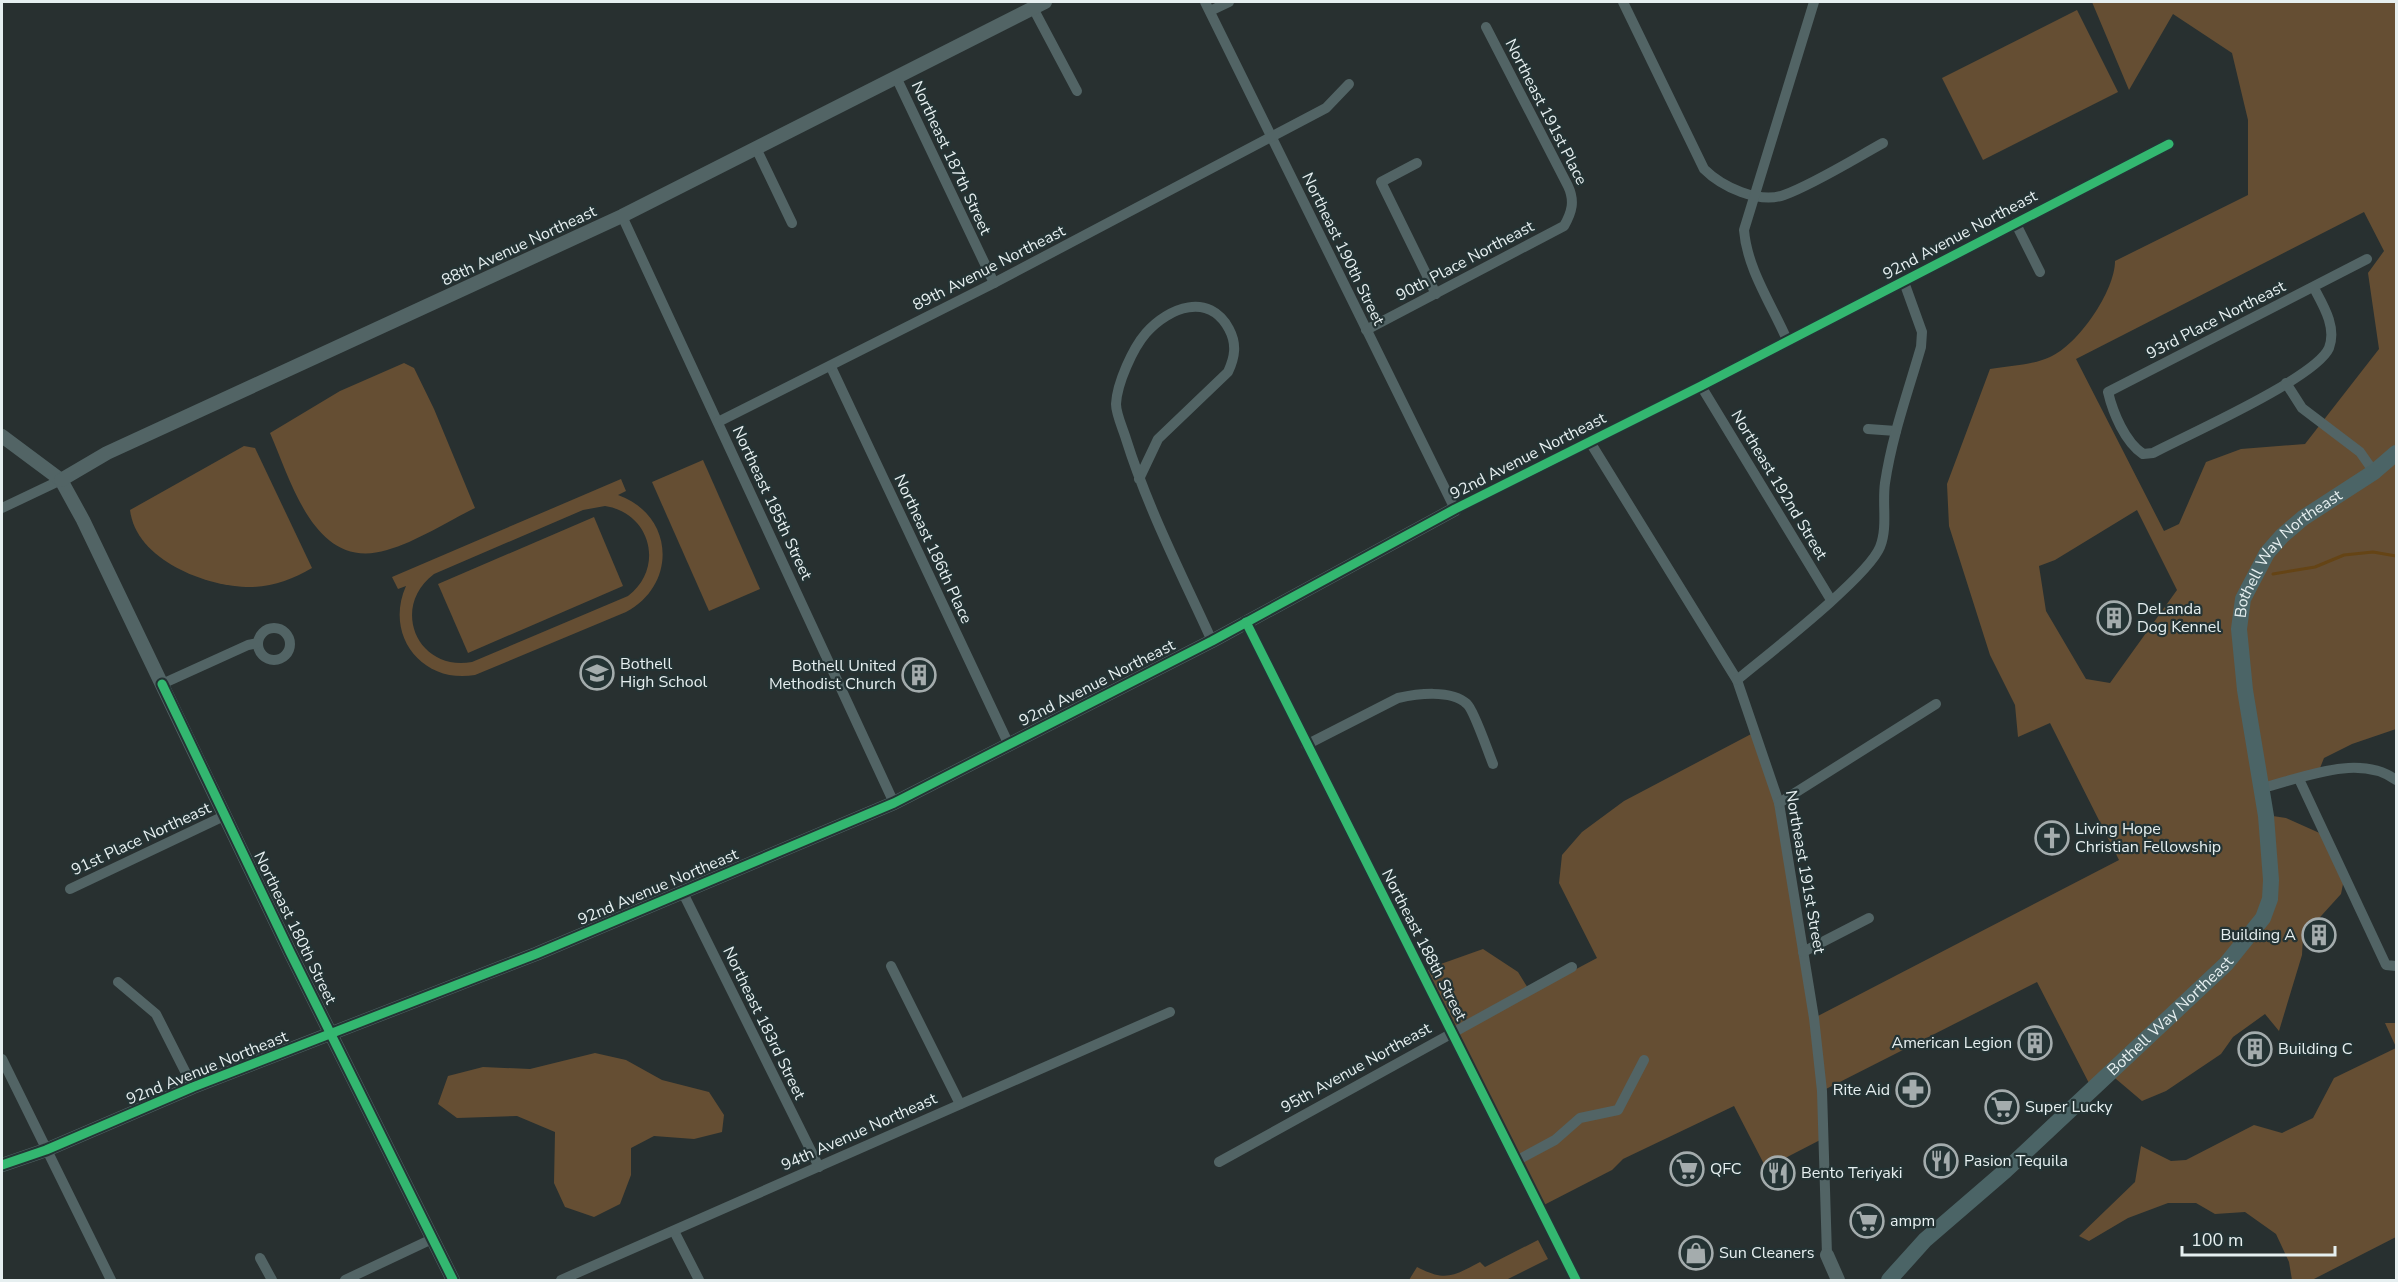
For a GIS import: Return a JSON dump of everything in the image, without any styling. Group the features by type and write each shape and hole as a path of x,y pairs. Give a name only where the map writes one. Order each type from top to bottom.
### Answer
{"main road":[{"name":"Bothell Way Northeast","path":"1889,1281 1925,1240 2005,1171 2226,964 2263,918 2270,899 2270,872 2262,788 2245,690 2239,629 2243,598 2267,553 2282,536 2303,518 2374,472 2397,453"}],"street":[{"path":"1208,6 1229,2"},
{"path":"1623,2 1704,169 1710,175 1752,196 1783,196 1883,143"},
{"path":"1787,340 1745,248 1744,230 1752,196 1814,2"},
{"path":"1039,4 1077,91"},
{"name":"88th Avenue Northeast","path":"2,508 61,480 107,453 622,216 1039,4"},
{"name":"Northeast 190th Street","path":"1208,6 1455,509"},
{"name":"Northeast 191st Place","path":"1486,27 1568,186 1572,196 1572,212"},
{"name":"Northeast 187th Street","path":"896,77 994,283"},
{"name":"89th Avenue Northeast","path":"718,422 994,283 1326,108 1349,84"},
{"name":"92nd Avenue Northeast","path":"2,1165 46,1150 193,1087 331,1035 683,893 894,803 1212,641 1455,509 1701,386 2169,144"},
{"path":"756,148 792,223"},
{"path":"1417,163 1381,182 1436,294"},
{"name":"90th Place Northeast","path":"1366,330 1564,226 1572,212"},
{"name":"Northeast 185th Street","path":"622,216 894,803"},
{"path":"2015,222 2040,273"},
{"name":"93rd Place Northeast","path":"2286,383 2153,453 2143,454 2137,450 2120,424 2108,392 2367,259"},
{"path":"1737,680 1831,600 1864,568 1879,549 1884,533 1884,486 1896,431 1922,347 1922,332 1904,282"},
{"path":"2313,288 2329,317 2331,335 2328,349 2314,366 2286,383 2302,408 2360,452 2374,472"},
{"path":"1138,479 1149,452 1158,439 1228,372 1234,360 1235,347 1232,333 1225,320 1214,309 1192,306 1175,310 1147,332 1130,356 1116,405 1138,479 1212,641"},
{"name":"Northeast 186th Place","path":"831,367 1009,745"},
{"name":"Northeast 192nd Street","path":"1701,386 1831,600"},
{"path":"1868,429 1896,431"},
{"name":"Northeast 180th Street","path":"2,436 61,480 453,1281"},
{"name":"Northeast 191st Street","path":"1590,442 1737,680 1779,803 1822,1091 1827,1255 1838,1281"},
{"name":"Northeast 188th Street","path":"1246,622 1576,1281"},
{"path":"162,684 248,645 258,643"},
{"path":"1306,745 1398,698 1412,695 1436,695 1455,698 1468,704 1493,764"},
{"path":"1779,803 1936,704"},
{"path":"2262,788 2330,770 2376,769 2397,780"},
{"path":"2299,779 2386,965 2397,966"},
{"name":"91st Place Northeast","path":"70,888 224,816"},
{"name":"Northeast 183rd Street","path":"683,893 819,1167"},
{"path":"1803,952 1869,918"},
{"path":"891,966 960,1104"},
{"name":"95th Avenue Northeast","path":"1219,1162 1572,967"},
{"path":"118,982 156,1014 193,1087"},
{"name":"94th Avenue Northeast","path":"561,1281 1170,1012"},
{"path":"2,1059 111,1281"},
{"path":"1516,1161 1555,1140 1580,1118 1618,1110 1644,1060"},
{"path":"674,1231 699,1281"},
{"path":"345,1281 432,1239"},
{"path":"260,1258 272,1281"}],"shaded area":[{"path":"2092,2 2396,2 2396,729 2352,744 2324,758 2318,773 2262,788 2266,815 2286,818 2324,835 2344,879 2341,894 2303,936 2302,955 2279,1031 2265,1014 2233,1037 2221,1054 2166,1091 2142,1101 2109,1073 2092,1089 2037,982 1822,1091 1824,1138 1766,1168 1734,1106 1623,1159 1612,1170 1540,1207 1422,973 1483,949 1518,972 1531,993 1597,958 1559,883 1562,855 1582,832 1624,801 1755,732 1779,803 1814,1018 2119,860 2050,723 2018,737 2015,705 1990,655 1949,526 1947,484 1990,369 2036,362 2061,351 2083,329 2102,301 2109,287 2115,261 2248,195 2248,120 2232,53 2173,14 2129,90","holes":["2364,212 2384,251 2368,273 2379,349 2305,444 2241,449 2206,462 2179,524 2164,531 2076,359","2137,510 2177,590 2110,683 2086,679 2046,611 2039,566 2055,560"]},
{"path":"2077,10 2118,92 1983,160 1942,78"},
{"path":"404,363 414,368 434,409 475,508 420,537 387,550 362,553 341,548 324,536 310,518 287,475 270,433 340,391"},
{"path":"244,446 255,448 312,568 290,579 267,586 232,586 194,576 176,567 145,543 135,528 130,510"},
{"path":"703,460 760,589 709,611 652,482"},
{"path":"621,479 626,491 618,495 637,505 650,518 659,533 662,550 661,568 655,585 643,600 626,612 475,675 456,676 439,672 424,664 412,652 404,638 400,622 400,604 406,586 398,589 392,577","holes":["605,506 621,511 633,519 642,530 648,543 649,557 646,571 640,584 628,596 472,662 453,662 437,657 424,647 416,634 412,619 414,603 421,588 434,574 583,510"]},
{"path":"594,517 623,586 468,653 438,584"},
{"path":"2385,1023 2396,1023 2396,1047"},
{"path":"2396,1048 2396,1237 2312,1280 2292,1280 2289,1262 2276,1234 2245,1212 2215,1214 2196,1203 2168,1203 2128,1218 2089,1241 2079,1236 2135,1182 2141,1146 2171,1161 2186,1160 2254,1125 2282,1133 2313,1118 2334,1078"},
{"path":"595,1053 626,1060 662,1080 709,1092 724,1115 722,1132 694,1139 654,1136 631,1148 631,1175 620,1204 594,1217 565,1207 554,1183 555,1132 517,1116 457,1118 438,1104 448,1076 483,1067 530,1069"},
{"path":"1538,1240 1548,1259 1506,1280 1409,1280 1417,1267 1443,1276 1456,1274 1480,1262 1485,1267"}],"waterway":[{"path":"2273,574 2315,567 2344,555 2373,552 2396,556"}],"cycle path":[{"path":"2,1165 46,1150 193,1087 536,954 894,803 1212,641 1455,509 1701,386 2169,144"},
{"path":"1246,622 1576,1280"},
{"path":"162,684 290,952 453,1280"}],"place":[{"name":"DeLanda Dog Kennel","path":"2114,618"},
{"name":"Bothell High School","path":"597,673"},
{"name":"Bothell United Methodist Church","path":"919,675"},
{"name":"Living Hope Christian Fellowship","path":"2052,838"},
{"name":"Building A","path":"2319,935"},
{"name":"American Legion","path":"2035,1043"},
{"name":"Building C","path":"2255,1049"},
{"name":"Rite Aid","path":"1913,1090"},
{"name":"Super Lucky","path":"2002,1107"},
{"name":"Pasion Tequila","path":"1941,1161"},
{"name":"QFC","path":"1687,1169"},
{"name":"Bento Teriyaki","path":"1778,1173"},
{"name":"ampm","path":"1867,1221"},
{"name":"Sun Cleaners","path":"1696,1253"}]}
